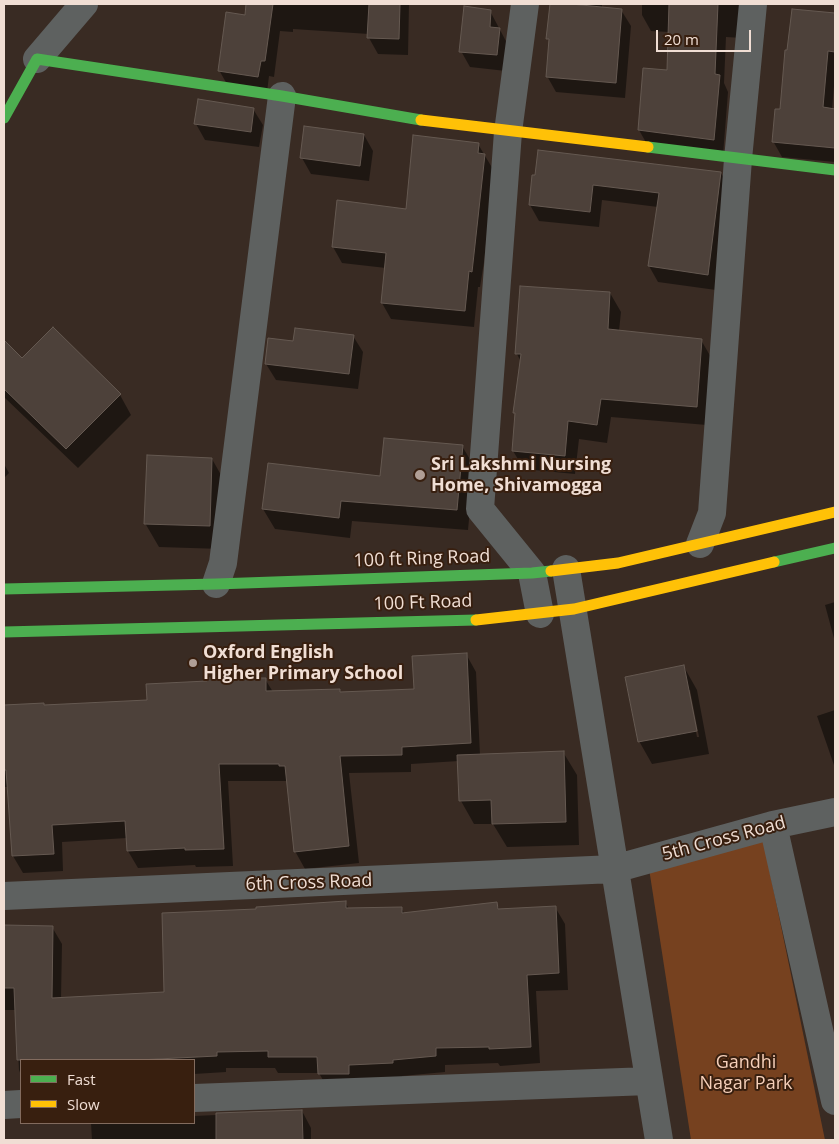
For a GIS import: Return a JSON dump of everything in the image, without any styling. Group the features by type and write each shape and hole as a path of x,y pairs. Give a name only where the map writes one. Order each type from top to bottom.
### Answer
{"main road":[{"path":"4,118 37,59 282,96 406,118 508,132 835,170"},
{"name":"100 ft Ring Road","path":"4,589 532,573 618,563 835,512"},
{"name":"100 Ft Road","path":"4,632 477,620 540,614 574,609 835,548"}],"street":[{"path":"37,59 84,4"},
{"path":"525,4 508,132 480,510 532,573 540,614"},
{"path":"700,544 712,513 738,159 753,4"},
{"path":"216,584 222,563 282,96"},
{"path":"566,569 659,1140"},
{"name":"5th Cross Road","path":"614,870 773,825 835,812"},
{"path":"773,825 828,1034 835,1101"},
{"name":"6th Cross Road","path":"4,896 614,870"},
{"path":"195,1098 649,1081"},
{"path":"4,1104 20,1104"}],"green space":[{"name":"Gandhi Nagar Park","path":"760,824 825,1140 691,1140 648,862"}],"building":[{"path":"246,4 273,4 265,61 261,61 258,77 218,71 226,12 245,15"},
{"path":"369,4 400,4 399,39 367,38"},
{"path":"550,4 622,9 616,83 546,77 549,39 546,39"},
{"path":"669,4 718,4 715,74 720,75 714,140 638,130 643,68 667,70"},
{"path":"464,6 491,10 490,27 500,28 497,55 459,52"},
{"path":"792,9 835,13 835,52 828,51 823,107 835,109 835,148 772,142 775,109 780,109 785,50 787,50"},
{"path":"198,99 254,108 251,132 194,124"},
{"path":"304,126 364,134 360,166 300,158"},
{"path":"413,135 479,143 478,153 485,154 472,272 469,271 465,311 381,303 386,253 332,247 337,200 406,209"},
{"path":"538,150 721,172 708,275 648,266 659,193 593,185 590,212 529,205 532,175 535,175"},
{"path":"520,286 610,292 608,329 702,339 697,407 601,399 597,425 568,421 565,456 512,451 515,413 513,413 521,354 515,354"},
{"path":"53,327 121,394 66,449 4,389 4,340 22,358"},
{"path":"295,328 354,335 349,374 265,364 268,338 293,341"},
{"path":"384,438 463,445 457,510 341,501 339,518 262,509 268,463 380,476"},
{"path":"147,455 212,458 210,526 144,524"},
{"path":"467,653 471,743 402,747 402,755 340,756 349,846 294,852 285,766 279,766 279,764 219,764 224,849 185,850 185,848 127,851 125,821 52,825 54,854 12,856 6,770 4,770 4,705 147,700 146,684 207,681 207,678 266,678 266,691 340,689 340,692 414,689 412,656"},
{"path":"684,665 697,731 638,742 625,677"},
{"path":"564,751 566,822 492,824 491,800 459,801 457,755"},
{"path":"346,901 346,908 402,907 402,913 497,902 498,909 556,906 559,973 527,975 531,1047 489,1049 489,1047 436,1048 436,1056 393,1060 393,1063 349,1065 349,1074 318,1074 317,1057 268,1057 268,1051 217,1052 217,1056 158,1059 17,1060 14,988 4,988 4,925 53,926 52,998 164,992 162,913 256,909 256,907"},
{"path":"302,1110 303,1140 216,1140 216,1113"}],"traffic: fast":[{"path":"4,118 37,59 282,96 421,120"},
{"path":"648,147 835,170"},
{"path":"774,562 835,548"},
{"path":"4,589 216,584 551,571"},
{"path":"4,632 476,620"}],"traffic: slow":[{"path":"421,120 648,147"},
{"path":"551,571 618,563 835,512"},
{"path":"476,620 574,609 774,562"}],"place":[{"name":"Sri Lakshmi Nursing Home, Shivamogga","path":"420,475"},
{"name":"Oxford English Higher Primary School","path":"193,663"}]}
